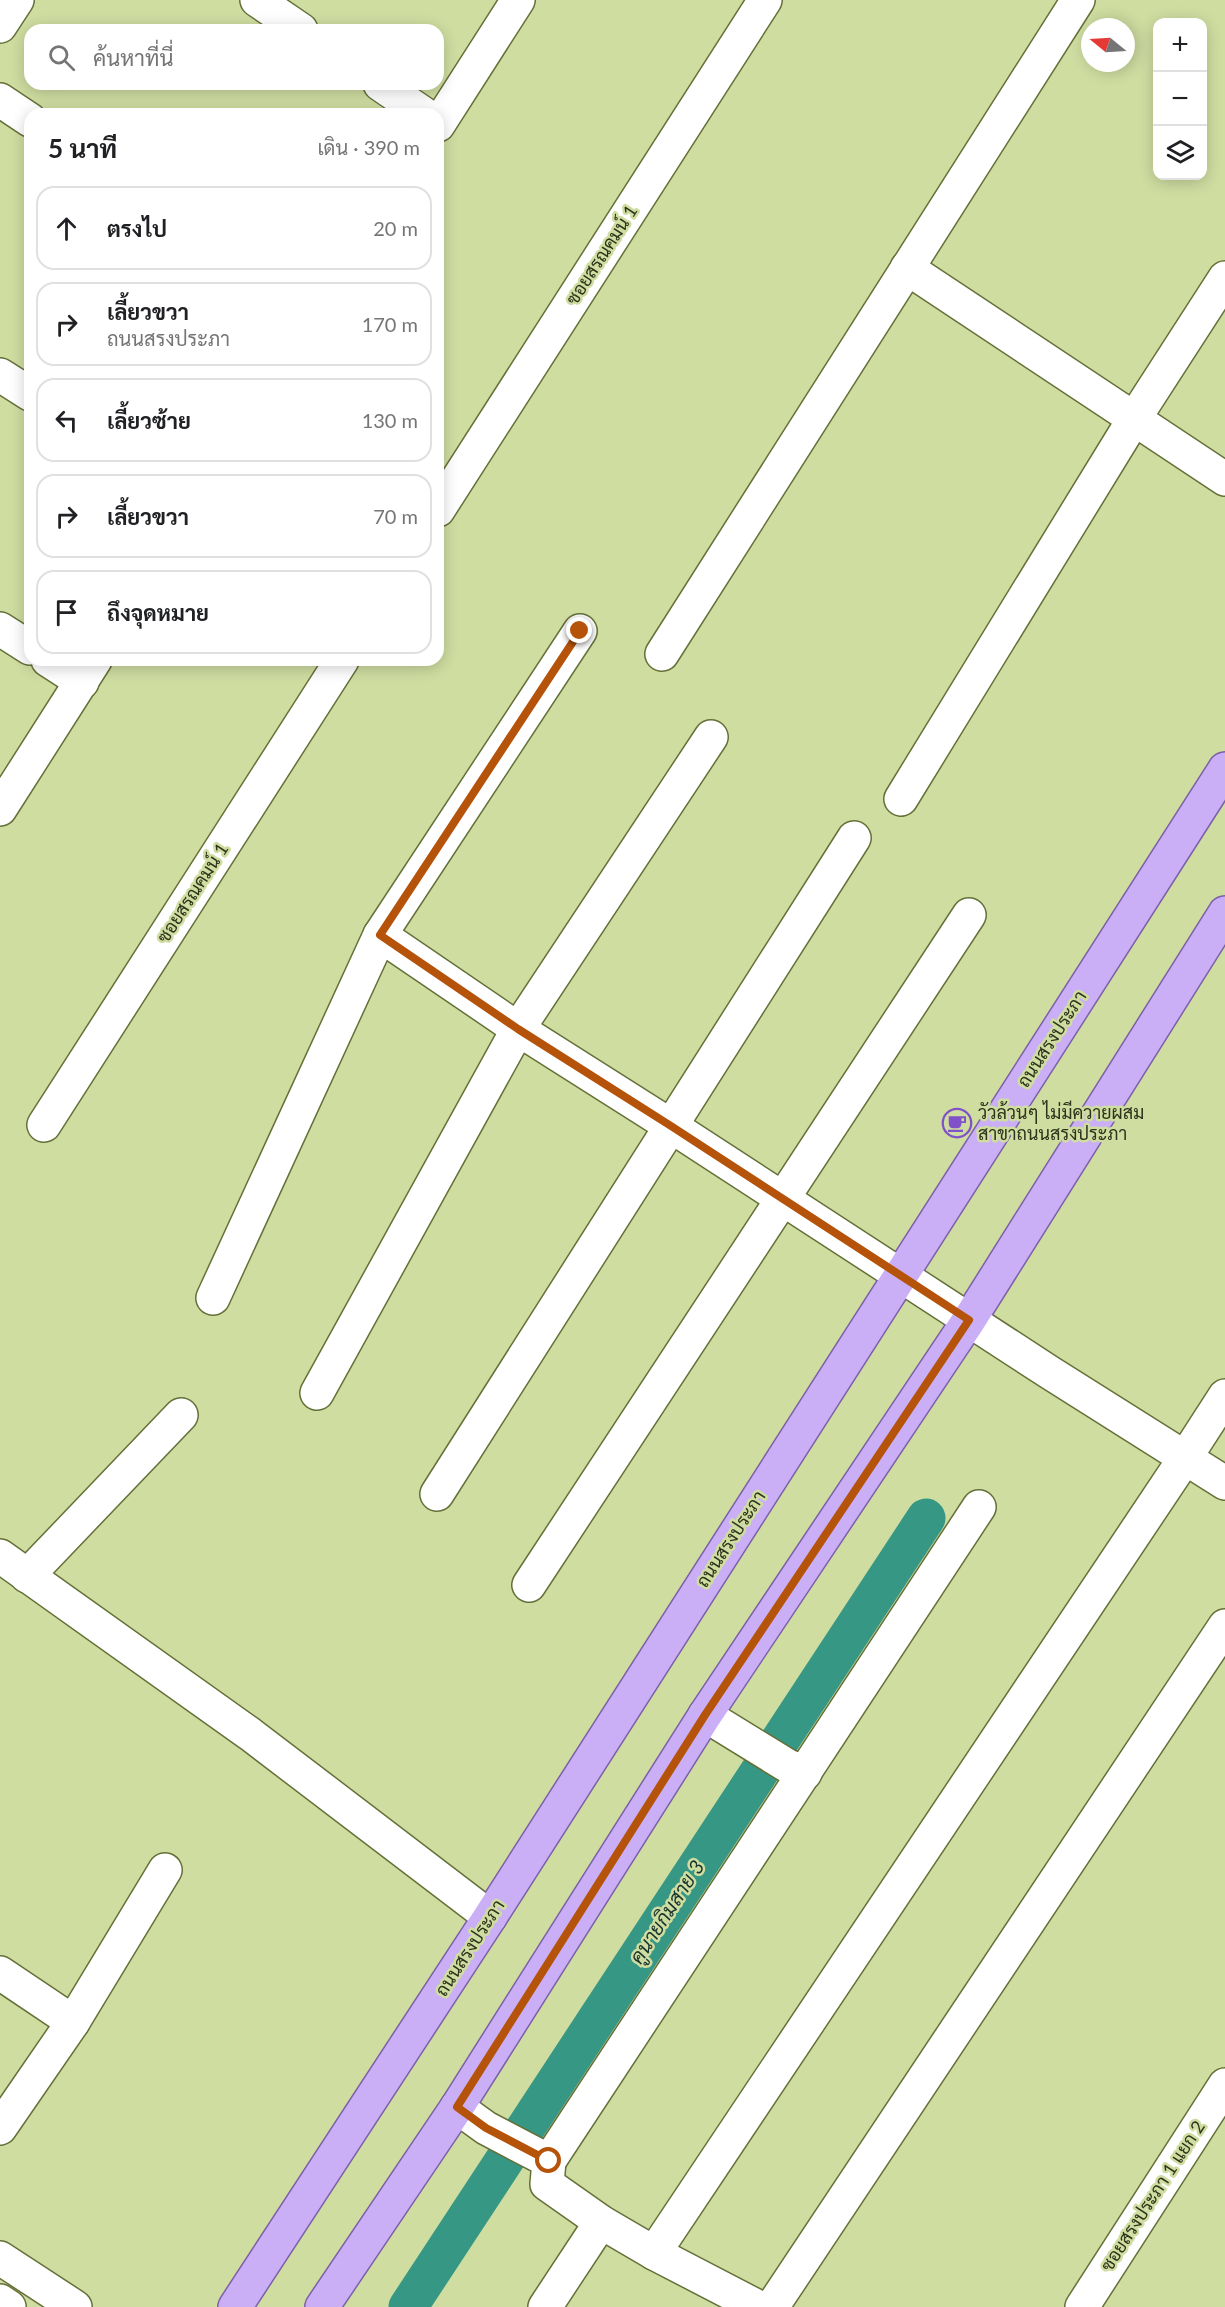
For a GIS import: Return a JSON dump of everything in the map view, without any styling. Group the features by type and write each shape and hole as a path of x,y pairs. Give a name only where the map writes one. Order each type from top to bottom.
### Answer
{"main road":[{"name":"ถนนสรงประภา","path":"235,2307 490,1917 1225,769"},
{"path":"322,2307 457,2107 705,1715 969,1320 1225,913"}],"street":[{"path":"0,26 17,0"},
{"path":"257,0 292,24"},
{"path":"444,115 518,0"},
{"name":"ซอยสรณคมน์ 1","path":"444,501 765,0"},
{"path":"662,654 1078,0"},
{"path":"389,90 415,108"},
{"path":"0,100 24,116"},
{"path":"907,268 1225,479"},
{"path":"901,799 1134,419 1225,278"},
{"path":"0,375 24,390"},
{"path":"0,629 24,644"},
{"path":"213,1298 380,935 580,631"},
{"path":"0,809 88,671 70,666"},
{"name":"ซอยสรณคมน์ 1","path":"44,1125 338,666"},
{"path":"317,1393 518,1029 711,737"},
{"path":"437,1494 854,838"},
{"path":"529,1585 969,915"},
{"path":"380,935 518,1029 1225,1483"},
{"path":"654,2253 1225,1396"},
{"path":"27,1576 181,1415"},
{"path":"536,2154 796,1770 978,1507"},
{"path":"0,1556 250,1734 490,1917"},
{"path":"772,2307 1225,1626"},
{"path":"705,1715 796,1770"},
{"path":"0,2128 73,2022 165,1870"},
{"path":"0,1973 73,2022"},
{"name":"ซอยสรงประภา 1 แยก 2","path":"1082,2307 1225,2085"},
{"path":"457,2107 486,2128 536,2154 547,2184 601,2222 654,2253 758,2307"},
{"path":"545,2307 601,2222"},
{"path":"0,2258 75,2307"},
{"path":"0,2301 9,2307"}],"waterway":[{"name":"คูนายกิมสาย 3","path":"408,2307 926,1518"}],"place":[{"name":"วัวล้วนๆ ไม่มีควายผสม สาขาถนนสรงประภา","path":"957,1123"}],"route":[{"path":"549,2161 486,2128 457,2107 705,1715 969,1320 518,1029 380,935 580,631"}]}
